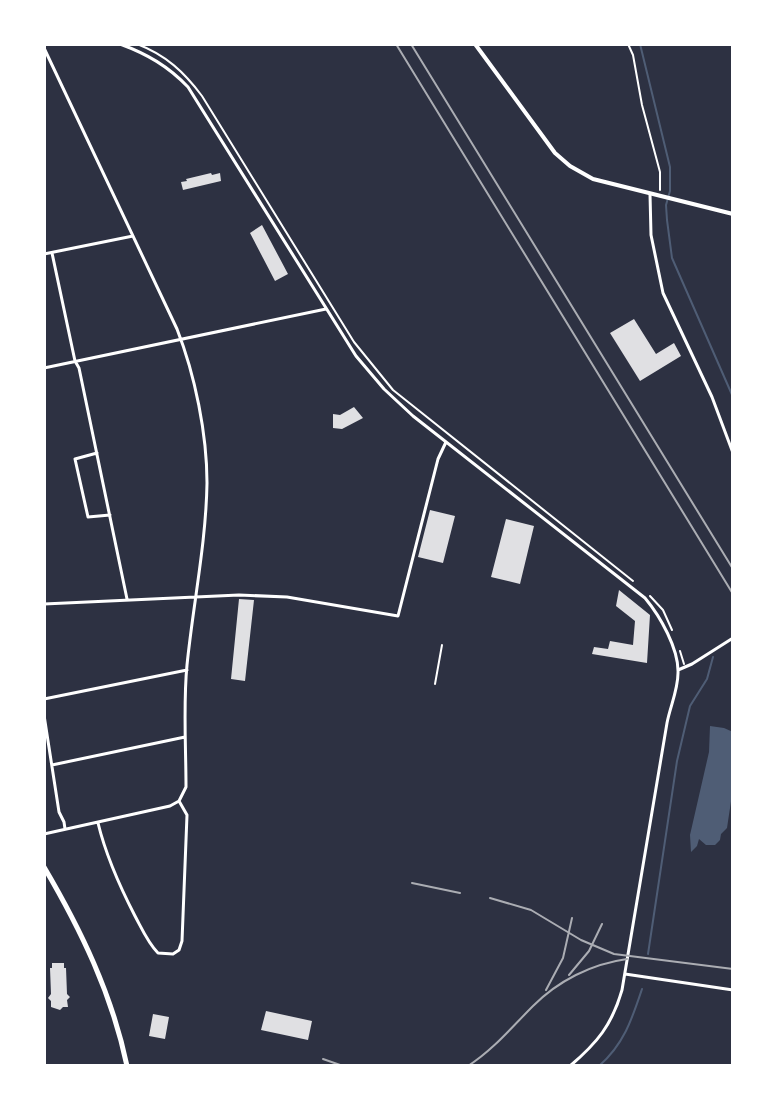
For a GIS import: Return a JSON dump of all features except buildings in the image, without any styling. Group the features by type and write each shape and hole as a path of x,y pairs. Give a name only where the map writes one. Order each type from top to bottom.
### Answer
{"main road":[{"path":"44,867 90,952 109,997 127,1066"}],"street":[{"path":"475,44 555,153 570,166 593,179 733,214"},
{"path":"123,45 147,54 168,67 197,98 326,309 356,356 380,385 413,416 645,598 665,628 678,670 625,974 617,1008 606,1030 570,1066"},
{"path":"44,48 181,339 194,388 206,457 206,504 187,670 186,787 179,801 170,806 44,834"},
{"path":"650,194 651,235 663,293 712,397 733,453"},
{"path":"44,254 133,236"},
{"path":"52,253 127,599"},
{"path":"44,368 326,309"},
{"path":"44,604 239,595 287,597 398,616 438,459 446,442"},
{"path":"97,453 75,459 88,517 110,515"},
{"path":"678,670 733,638"},
{"path":"44,699 187,670"},
{"path":"44,715 59,812 65,829"},
{"path":"52,765 185,737"},
{"path":"98,823 106,855 149,943 158,953 173,954 179,950 182,941 187,854 187,815 179,801"},
{"path":"625,974 733,990"}],"lane":[{"path":"435,684 442,645"}],"path":[{"path":"137,44 154,51 185,73 354,342 393,390 633,582"},
{"path":"628,44 660,172 662,197"},
{"path":"644,590 663,610 676,640"},
{"path":"679,649 684,668"}],"water":[{"path":"710,726 733,732 733,788 727,828 715,845 706,845 699,839 691,852 690,835 709,752"}],"waterway":[{"path":"640,44 670,167 670,191 666,205 672,258 733,397"},
{"path":"648,954 677,761 690,706 707,679 713,657"},
{"path":"599,1066 621,1040 642,989"}],"railway":[{"path":"396,44 733,594"},
{"path":"411,44 733,569"},
{"path":"412,883 460,893"},
{"path":"490,898 531,910 581,940 614,954 733,969"},
{"path":"546,990 563,958 572,918"},
{"path":"569,975 589,951 602,924"},
{"path":"468,1066 494,1046 553,989 588,969 627,959"},
{"path":"323,1059 343,1066"}]}
